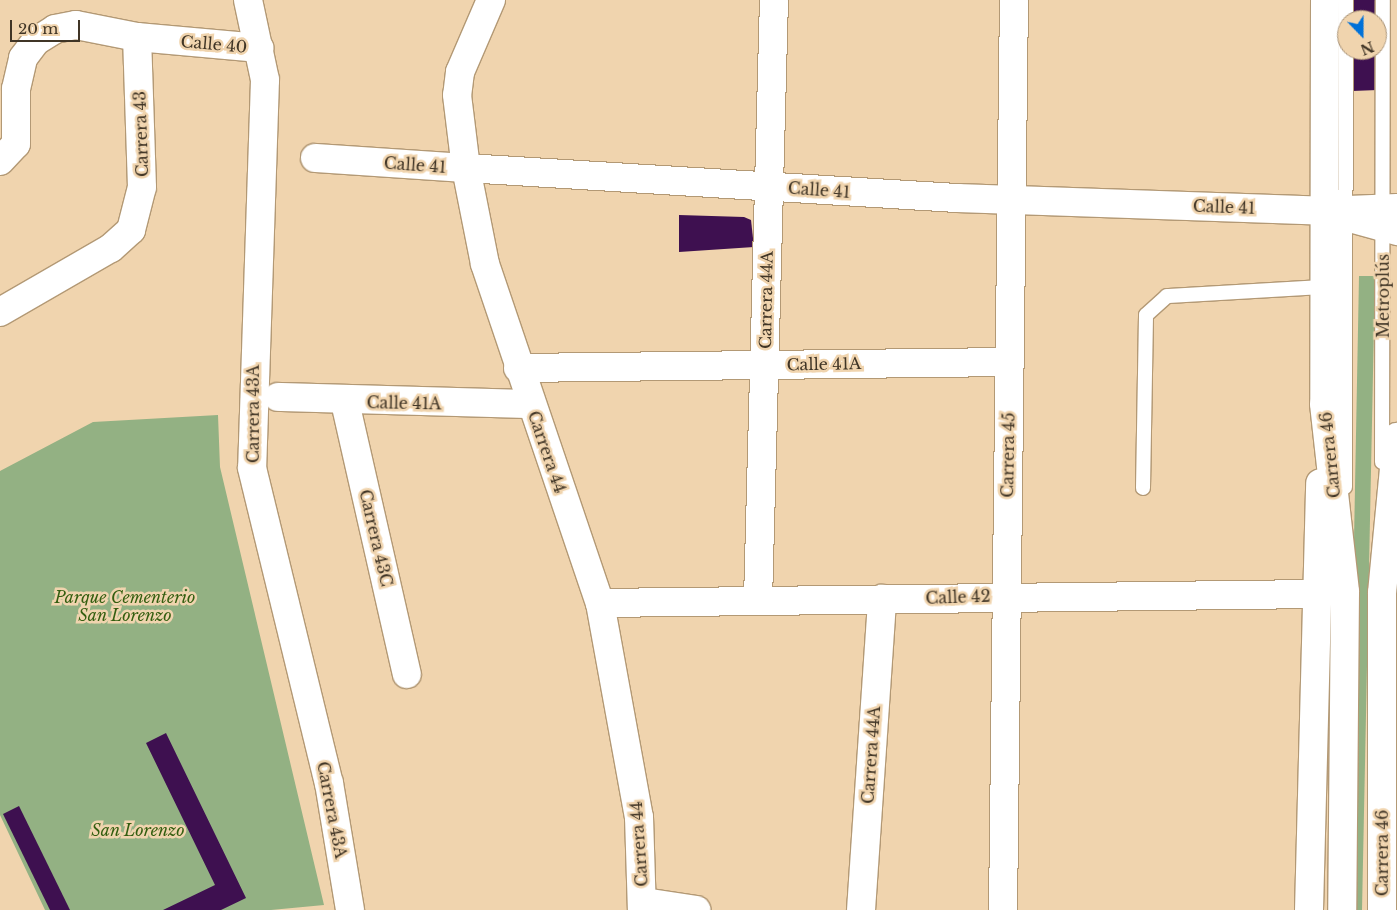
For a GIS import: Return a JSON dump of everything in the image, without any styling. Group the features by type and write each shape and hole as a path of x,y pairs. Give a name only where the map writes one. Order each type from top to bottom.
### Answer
{"street":[{"name":"Carrera 43A","path":"248,0 260,48 265,154 250,416 252,468 329,783 350,910"},
{"name":"Carrera 44","path":"491,0 460,72 457,95 466,168 485,264 530,404 600,603 638,817 642,906"},
{"name":"Carrera 44A","path":"758,601 774,0"},
{"name":"Carrera 45","path":"1003,910 1014,0"},
{"name":"Carrera 46","path":"1326,0 1339,213 1324,287 1324,404 1345,604 1342,910"},
{"name":"Calle 40","path":"0,161 16,144 16,89 23,58 36,41 55,29 76,25 137,37 260,48"},
{"name":"Carrera 43","path":"0,312 111,248 131,230 142,187 137,37"},
{"name":"Calle 41","path":"315,158 769,187 1011,200 1339,213 1390,219"},
{"name":"Calle 41A","path":"518,368 1009,362"},
{"name":"Calle 41A","path":"278,397 345,402 530,404"},
{"name":"Carrera 43C","path":"345,402 407,674"},
{"path":"1309,910 1315,594 1324,404"},
{"name":"Carrera 46","path":"1382,910 1382,603 1397,437"},
{"name":"Calle 42","path":"600,603 882,599 1006,595 1315,594"},
{"name":"Carrera 44A","path":"861,910 882,599"},
{"path":"642,906 696,910"}],"lane":[{"path":"1345,604 1339,213 1346,0"},
{"name":"Metroplús","path":"1382,603 1390,219 1383,0"},
{"path":"1143,488 1146,315 1167,296 1324,287"}],"green space":[{"path":"1359,276 1375,276 1362,910 1347,910"},
{"name":"Parque Cementerio San Lorenzo","path":"218,415 220,467 324,905 271,910 45,910 0,815 0,471 93,422"}],"building":[{"path":"1352,0 1378,0 1378,10 1352,10"},
{"path":"1352,60 1378,60 1378,90 1352,91"},
{"path":"679,215 744,217 751,220 754,247 679,252"},
{"path":"166,733 246,898 221,910 163,910 215,885 146,743"},
{"path":"19,806 70,910 50,910 3,814"}],"park label":[{"name":"San Lorenzo","path":"138,830"}]}
